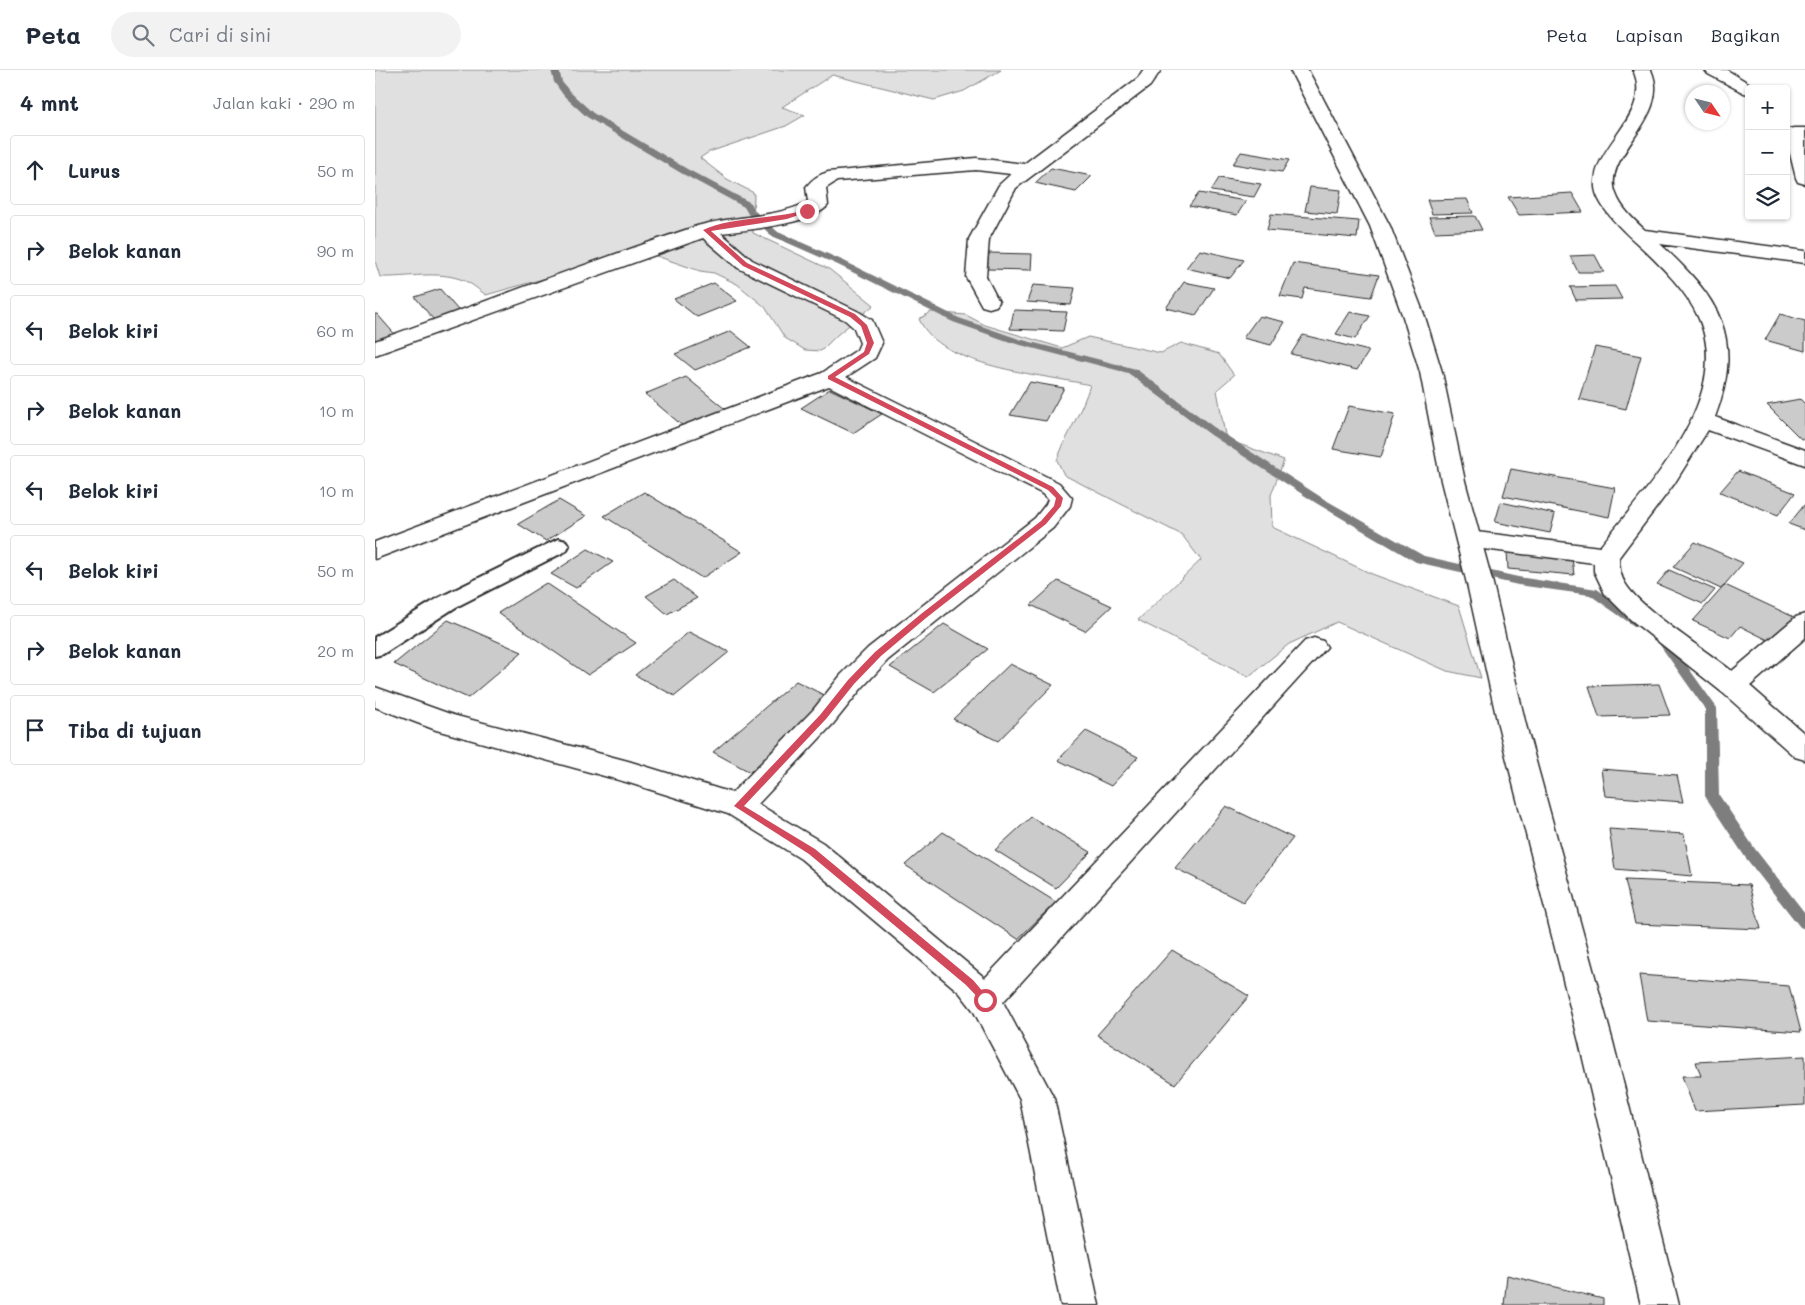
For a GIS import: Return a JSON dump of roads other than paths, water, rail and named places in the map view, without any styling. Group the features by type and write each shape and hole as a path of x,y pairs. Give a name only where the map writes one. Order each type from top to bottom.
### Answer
{"street":[{"path":"989,302 976,277 979,239 1008,185 1144,82 1152,70"},
{"path":"1299,70 1363,190 1380,226 1414,317 1431,372 1453,481 1481,584 1512,725 1596,1042 1660,1305"},
{"path":"1642,70 1647,82 1641,110 1606,172 1604,188 1613,205 1685,281 1705,309 1714,329 1719,352 1718,376 1703,420 1669,473 1606,556 1607,571 1614,588 1639,613 1733,686 1805,750"},
{"path":"1714,70 1745,86"},
{"path":"1795,128 1805,178"},
{"path":"375,348 706,230 735,224 787,218 818,205 816,187 823,180 835,176 976,164 1027,170"},
{"path":"375,551 830,378 867,353 871,343 864,325 852,316 745,264 706,230"},
{"path":"1640,235 1805,257"},
{"path":"738,806 823,717 851,682 878,654 1043,523 1058,506 1060,498 1050,488 830,378"},
{"path":"1703,420 1805,458"},
{"path":"1470,546 1606,556"},
{"path":"1733,686 1805,623"},
{"path":"985,1000 1314,647"},
{"path":"375,697 446,723 628,772 738,806 812,851 970,982 985,1000 1037,1098 1080,1305"}],"lane":[{"path":"375,648 449,602 558,546"}],"waterway":[{"path":"555,70 558,82 567,94 590,115 684,171 748,205 751,212 775,234 841,263 956,320 1016,341 1132,371 1215,433 1320,501 1420,559 1518,581 1593,592 1638,623"},
{"path":"1661,638 1711,708 1712,796 1750,853 1805,923"}]}
